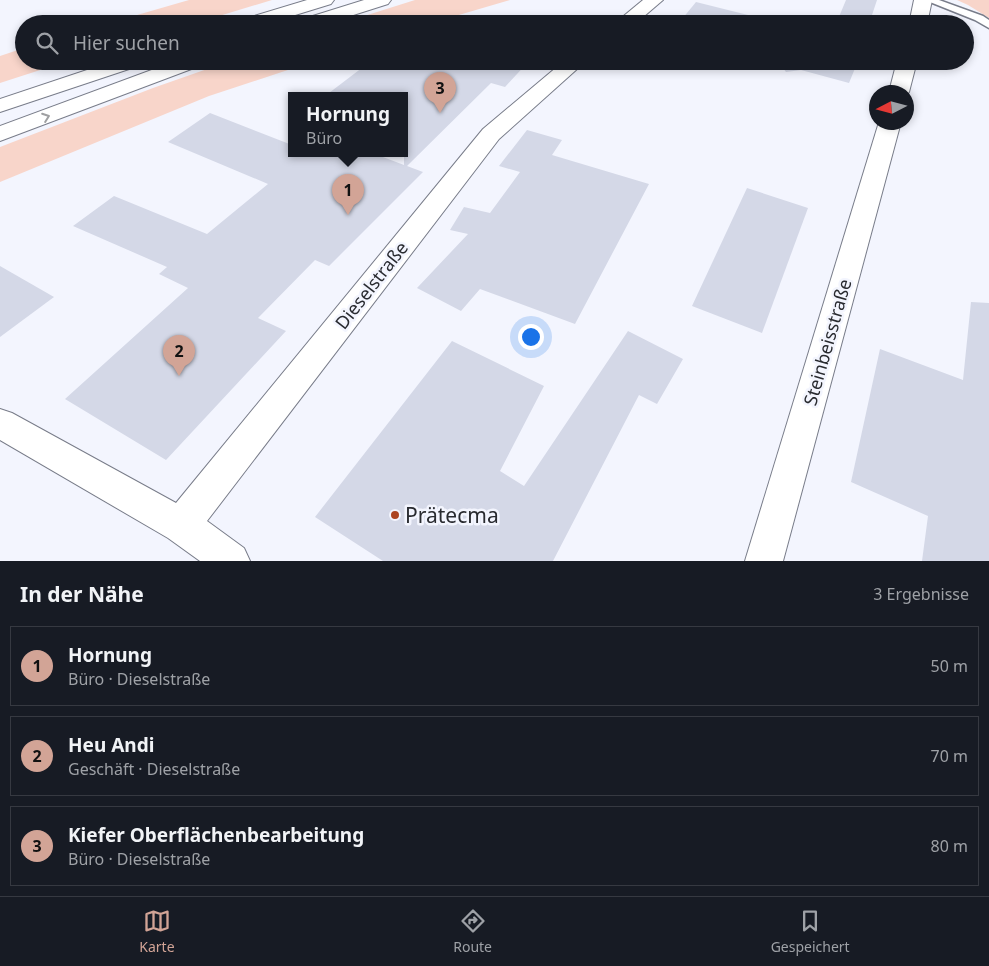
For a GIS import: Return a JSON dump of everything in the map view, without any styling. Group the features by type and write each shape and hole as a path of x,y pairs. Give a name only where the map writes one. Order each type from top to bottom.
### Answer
{"main road":[{"path":"276,15 324,0"},
{"path":"334,15 382,0"},
{"path":"635,15 654,0"},
{"path":"920,15 923,0"},
{"path":"0,106 107,70"},
{"path":"0,134 171,70"},
{"name":"Dieselstraße","path":"181,525 491,134 566,70"},
{"path":"901,85 905,70"},
{"name":"Steinbeisstraße","path":"764,561 888,130"},
{"path":"0,423 181,525 231,561"}],"lane":[{"path":"930,0 971,15"},
{"path":"974,16 989,25"}],"shaded area":[{"path":"189,0 272,0 223,15 137,15"},
{"path":"415,0 510,0 459,15 368,15"},
{"path":"957,0 989,0 989,18 968,5"},
{"path":"15,51 15,70 40,70 0,83 0,56"},
{"path":"204,70 288,70 209,96 0,182 0,147"}],"building":[{"path":"846,0 877,0 872,15 840,15"},
{"path":"696,2 748,15 685,15"},
{"path":"359,70 521,70 505,87 491,83 407,166 423,172 329,266 315,260 258,318 286,331 166,460 65,399 188,288 159,274 167,267 73,226 114,196 207,234 268,184 168,142 210,113 288,143 288,157 383,157 404,165 404,157 408,157 408,92 330,92"},
{"path":"784,70 801,70 786,72"},
{"path":"801,70 854,70 849,83"},
{"path":"527,130 562,140 552,155 649,184 575,324 480,289 461,311 417,288 468,234 450,230 464,207 490,213 520,172 499,166"},
{"path":"747,188 808,208 762,333 692,306"},
{"path":"0,266 54,297 0,337"},
{"path":"971,302 989,303 989,561 922,561 928,516 851,482 880,349 963,380"},
{"path":"628,331 683,359 657,404 639,395 553,561 383,561 315,517 452,341 544,386 500,471 524,486"}],"place":[{"name":"Kiefer Oberflächenbearbeitung","path":"440,113"},
{"name":"Hornung","path":"348,215"},
{"name":"Heu Andi","path":"179,376"},
{"name":"Prätecma","path":"395,515"}]}
